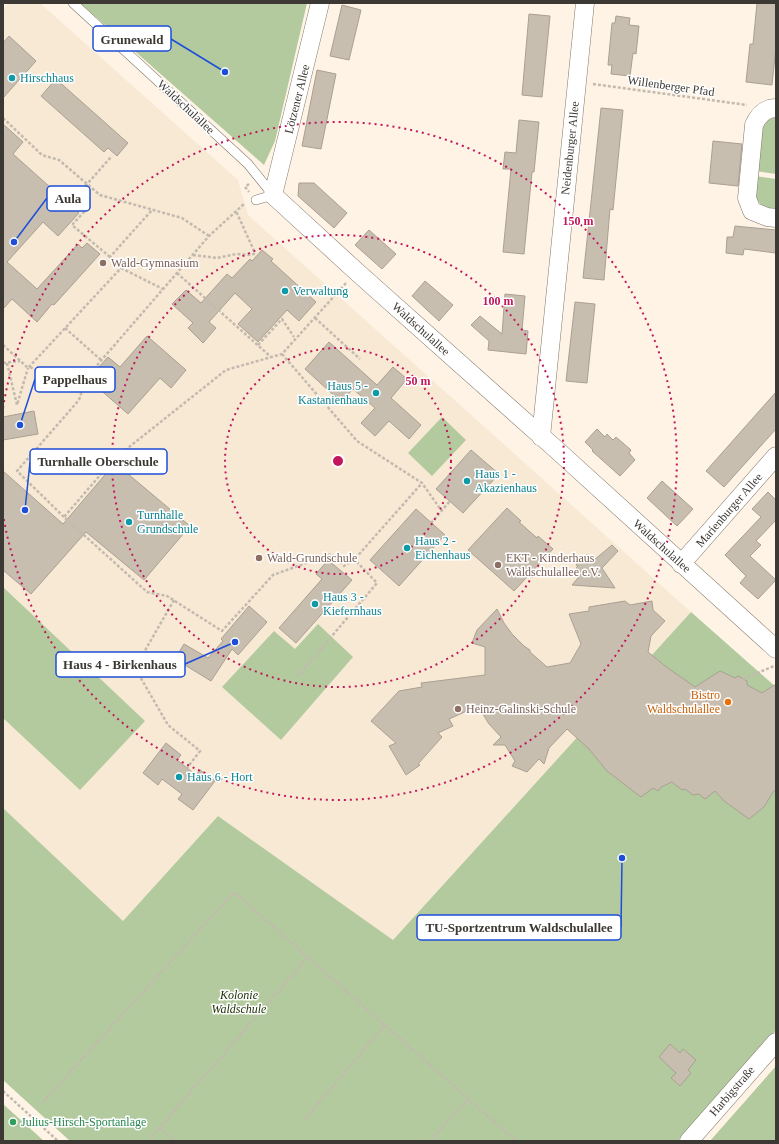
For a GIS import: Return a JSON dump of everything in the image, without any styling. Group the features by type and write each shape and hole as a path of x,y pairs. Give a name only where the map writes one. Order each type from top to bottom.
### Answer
{"street":[{"name":"Lötzener Allee","path":"265,197 320,3"},
{"name":"Neidenburger Allee","path":"541,437 585,3"},
{"path":"776,108 759,114 754,125 747,198 752,210 767,217 776,218"},
{"name":"Waldschulallee","path":"265,197 352,276 541,437 776,649"},
{"name":"Marienburger Allee","path":"681,564 776,456"},
{"name":"Harbigstraße","path":"691,1133 776,1042"}],"lane":[{"name":"Waldschulallee","path":"72,3 248,164 265,197"}],"path":[{"name":"Willenberger Pfad","path":"577,82 749,106 759,114"},
{"path":"3,118 42,154 59,160 100,195 182,218 209,236"},
{"path":"112,156 79,191 88,199 80,208 84,212 72,225 110,257 120,268 163,289"},
{"path":"265,197 245,203 209,236 86,378 79,400 17,471 64,517 147,592 167,596 222,631 273,575 331,554 344,566 354,560 422,483"},
{"path":"110,257 152,210"},
{"path":"192,255 216,258 236,254 252,255 255,253 236,212"},
{"path":"8,363 17,405 29,367 120,268"},
{"path":"177,273 271,358"},
{"path":"64,517 114,459 226,370 282,354 352,276"},
{"path":"315,318 360,359"},
{"path":"258,346 282,319 294,337"},
{"path":"65,328 101,360"},
{"path":"3,345 20,361 29,367 82,392"},
{"path":"282,354 357,441 422,483 441,510"},
{"path":"3,363 20,361"},
{"path":"431,523 450,501"},
{"path":"297,677 377,583 354,560"},
{"path":"174,600 135,668 168,725 200,751 187,768"},
{"path":"743,679 776,665"},
{"path":"43,1102 234,892 516,1141"},
{"path":"148,1141 308,957"},
{"path":"305,1119 385,1025"},
{"path":"3,1091 58,1141"},
{"path":"430,1141 468,1099"},
{"path":"160,1128 175,1141"}],"shaded area":[{"path":"9,3 40,3 238,180 248,215 691,612 393,940 218,816 123,921 3,808 3,9"}],"green space":[{"path":"80,3 307,3 275,141 264,165"},
{"path":"776,116 776,174 754,171 762,128 769,120"},
{"path":"754,176 776,179 776,215 760,204 756,195"},
{"path":"442,417 466,440 432,476 408,453"},
{"path":"3,587 145,721 80,790 3,718"},
{"name":"Kolonie Waldschule","path":"691,612 776,687 776,1030 678,1141 70,1141 3,1080 3,808 123,921 218,816 393,940"},
{"path":"318,624 353,657 281,740 222,687 274,631 295,649"},
{"path":"776,1066 776,1141 710,1141"},
{"name":"Julius-Hirsch-Sportanlage","path":"3,1104 44,1141 3,1141"}],"building":[{"path":"757,3 776,3 776,47 772,85 746,82 750,44 753,44"},
{"path":"342,5 361,10 349,60 330,56"},
{"path":"529,14 550,16 542,97 522,95"},
{"path":"616,16 630,18 629,25 639,26 636,54 633,53 630,76 611,74 612,65 608,65 612,23 615,23"},
{"name":"Hirschhaus","path":"9,36 36,61 3,98 3,43"},
{"path":"317,70 336,74 321,149 302,146"},
{"path":"56,79 128,143 117,156 108,148 104,152 41,96"},
{"path":"601,108 623,110 613,210 610,209 604,280 583,278"},
{"path":"519,120 539,122 534,172 532,172 524,254 503,252 511,169 503,169 505,152 516,153"},
{"path":"3,124 23,142 13,154 79,213 58,236 43,222 7,262 37,289 78,244 82,248 87,243 100,254 54,305 52,304 37,322 12,299 3,309"},
{"path":"713,141 742,144 738,186 709,183"},
{"path":"299,183 314,183 347,213 334,228 298,196"},
{"path":"735,226 776,230 776,253 744,249 743,255 726,253 727,237 733,237"},
{"path":"369,230 396,254 382,269 355,245"},
{"path":"262,250 273,259 271,261 316,302 299,321 287,310 258,342 238,324 252,309 235,293 209,322 216,328 203,343 188,328 193,323 172,304 186,290 201,303 227,274 232,278 250,259 252,261"},
{"path":"425,281 453,305 439,321 412,296"},
{"path":"505,294 525,296 522,330 528,331 526,354 488,350 489,341 471,325 480,316 502,334"},
{"path":"575,302 595,304 587,383 566,381"},
{"path":"147,336 186,370 171,388 160,378 128,414 88,379 108,357 120,367"},
{"name":"Haus 5 - Kastanienhaus","path":"329,342 377,385 393,367 407,379 391,398 421,425 409,439 389,421 375,436 361,423 375,408 353,389 341,402 305,369"},
{"path":"776,392 776,429 724,487 706,471"},
{"path":"34,411 38,434 3,440 3,417"},
{"path":"597,429 605,437 607,434 613,440 616,437 631,450 629,453 635,460 620,476 592,451 593,450 585,442"},
{"name":"Haus 1 - Akazienhaus","path":"471,450 499,474 463,513 436,489"},
{"path":"115,463 190,526 144,580 86,532 31,594 3,570 3,471 63,524"},
{"path":"662,481 693,509 677,526 647,498"},
{"path":"768,492 776,500 776,520 756,541 761,545 750,556 776,580 758,599 740,583 746,576 725,555 761,517 752,509"},
{"path":"507,508 521,521 519,522 537,538 538,536 553,549 514,591 468,550"},
{"name":"Haus 2 - Eichenhaus","path":"416,509 445,535 399,586 370,560"},
{"path":"612,545 618,551 602,568 615,588 572,585 582,573 576,568 578,566 576,565 583,555 585,557 587,554 594,560"},
{"name":"Haus 3 - Kiefernhaus","path":"328,560 352,580 296,643 279,628 322,579 316,574"},
{"path":"625,601 630,605 652,601 653,610 665,621 651,636 648,652 695,687 720,671 735,678 738,676 747,681 747,685 762,693 776,684 776,790 773,792 764,807 749,819 724,801 715,791 705,799 699,794 693,795 685,789 682,790 672,782 661,787 658,791 653,788 641,797 607,771 589,749 567,729 549,748 544,764 539,759 527,772 512,766 515,761 505,745 493,745 501,737 489,724 478,706 449,719 453,726 438,733 442,737 418,764 420,765 406,775 389,746 396,743 371,721 399,691 422,687 421,683 485,675 485,647 472,643 477,630 497,609 504,623 512,634 547,667 570,663 581,644 569,614 589,611 589,607"},
{"path":"249,606 267,622 238,655 232,649 211,681 175,659 184,644 208,658 223,641 221,639"},
{"name":"Haus 6 - Hort","path":"166,743 181,755 177,760 196,775 200,770 215,781 193,810 178,799 182,794 162,779 158,785 143,773"},
{"path":"670,1044 680,1053 683,1049 696,1060 688,1070 691,1073 680,1086 671,1078 676,1073 659,1057"}],"place":[{"name":"Grunewald","path":"225,72"},
{"name":"Hirschhaus","path":"12,78"},
{"name":"Aula","path":"14,242"},
{"name":"Wald-Gymnasium","path":"103,263"},
{"name":"Verwaltung","path":"285,291"},
{"name":"Haus 5 - Kastanienhaus","path":"376,393"},
{"name":"Pappelhaus","path":"20,425"},
{"name":"Haus 1 - Akazienhaus","path":"467,481"},
{"name":"Turnhalle Oberschule","path":"25,510"},
{"name":"Turnhalle Grundschule","path":"129,522"},
{"name":"Haus 2 - Eichenhaus","path":"407,548"},
{"name":"Wald-Grundschule","path":"259,558"},
{"name":"EKT - Kinderhaus Waldschulallee e.V.","path":"498,565"},
{"name":"Haus 3 - Kiefernhaus","path":"315,604"},
{"name":"Haus 4 - Birkenhaus","path":"235,642"},
{"name":"Bistro Waldschulallee","path":"728,702"},
{"name":"Heinz-Galinski-Schule","path":"458,709"},
{"name":"Haus 6 - Hort","path":"179,777"},
{"name":"TU-Sportzentrum Waldschulallee","path":"622,858"},
{"name":"Julius-Hirsch-Sportanlage","path":"13,1122"}]}
